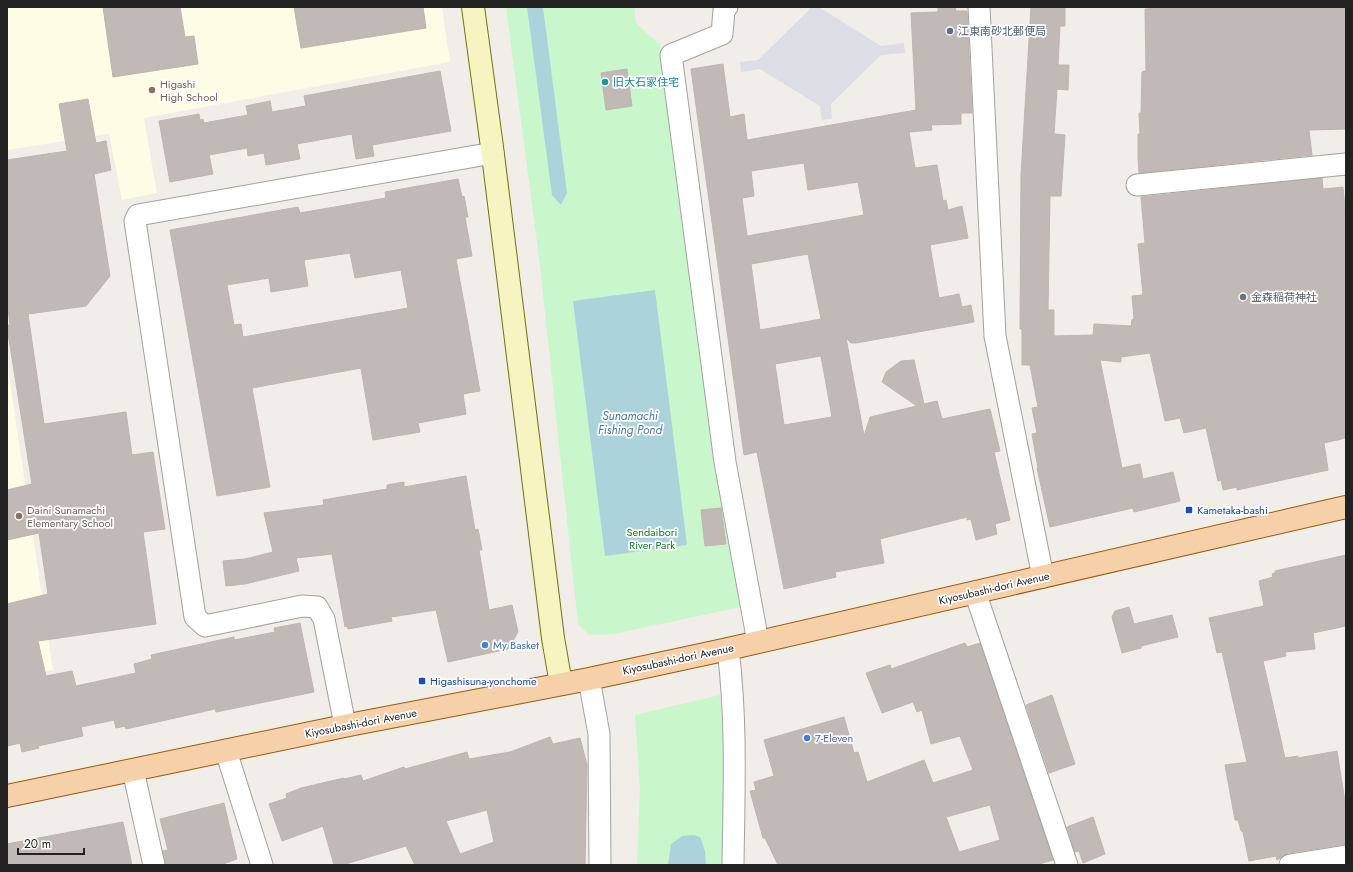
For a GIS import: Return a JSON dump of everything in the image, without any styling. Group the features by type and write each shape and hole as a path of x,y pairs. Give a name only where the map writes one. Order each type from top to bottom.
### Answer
{"main road":[{"name":"Kiyosubashi-dori Avenue","path":"7,796 346,725 589,679 728,649 1346,507"}],"street":[{"path":"473,7 493,153 560,684"},
{"path":"727,7 724,10 722,34 671,55 725,462 758,642"},
{"path":"979,7 995,336 1043,577"},
{"path":"346,725 324,619 317,607 302,606 205,626 195,617 135,221 138,215 493,153"},
{"path":"1137,185 1346,164"},
{"path":"975,592 1067,865"},
{"path":"728,649 736,743 733,865"},
{"path":"589,679 599,734 600,865"},
{"path":"226,751 262,865"},
{"path":"133,770 154,865"},
{"path":"1290,865 1346,856"}],"shaded area":[{"name":"Higashi High School","path":"7,7 442,7 450,62 144,118 157,193 122,200 109,134 7,150"},
{"path":"809,7 819,7 881,46 904,43 905,53 881,55 831,104 832,119 822,120 820,106 760,69 741,72 740,62 758,60 809,10"},
{"name":"Daini Sunamachi Elementary School","path":"7,362 53,670 7,680"}],"green space":[{"name":"Sendaibori River Park","path":"506,7 634,7 636,23 660,45 745,606 614,634 589,635 578,624 540,265"},
{"path":"720,695 723,743 724,865 637,865 640,788 635,715"}],"water":[{"path":"527,7 543,7 567,193 561,205 552,195"},
{"name":"Sunamachi Fishing Pond","path":"655,290 687,545 605,556 573,301"},
{"path":"694,835 700,837 705,851 706,865 668,865 671,844 682,836"}],"building":[{"path":"103,7 180,7 185,37 194,36 198,64 113,77"},
{"path":"294,7 423,7 426,28 301,48"},
{"path":"938,7 955,7 956,11 967,11 972,113 961,113 961,124 931,125 932,130 909,132 915,168 937,165 943,201 946,200 948,210 962,206 968,238 930,245 939,298 959,294 962,307 971,305 974,322 856,343 851,343 846,338 864,436 870,417 917,406 882,382 886,372 901,361 914,360 924,404 937,401 942,419 990,409 1000,451 994,452 1010,520 995,524 997,534 976,540 971,519 967,520 967,517 880,539 884,563 835,572 836,577 784,589 757,452 744,455 691,69 723,64 730,117 744,114 747,140 916,110 911,13 938,12","holes":["804,163 808,190 858,182 864,215 747,236 742,198 754,196 751,171","808,254 821,319 760,330 751,264","821,356 832,417 784,425 775,364"]},
{"path":"1031,7 1065,8 1065,26 1060,26 1058,65 1069,65 1068,90 1057,89 1054,134 1065,135 1061,196 1050,196 1048,310 1054,310 1054,336 1093,335 1094,324 1131,326 1132,320 1134,319 1132,296 1143,295 1138,244 1145,243 1141,197 1322,178 1323,189 1343,187 1346,219 1346,438 1324,443 1328,470 1237,490 1237,487 1223,490 1221,480 1218,481 1206,428 1184,433 1180,418 1165,421 1150,353 1121,357 1121,362 1100,360 1122,468 1140,464 1143,479 1173,472 1180,501 1134,512 1133,508 1050,527 1037,468 1032,434 1037,433 1032,408 1038,407 1030,365 1022,365 1022,329 1020,329 1021,175"},
{"path":"1178,7 1346,7 1346,129 1309,130 1312,155 1139,173 1139,113 1141,113 1142,72 1146,71 1145,9"},
{"path":"627,69 632,106 606,110 601,73"},
{"path":"440,71 451,131 372,145 374,156 356,159 352,134 297,144 300,159 266,165 264,153 248,156 247,148 209,155 213,174 170,182 159,121 199,114 200,120 203,119 204,123 248,115 246,106 270,101 272,112 306,106 304,96"},
{"path":"88,99 96,143 106,141 111,170 94,174 110,276 86,306 28,314 44,424 126,412 132,455 153,452 165,529 143,532 156,624 38,641 46,676 72,671 76,686 136,673 134,664 152,659 151,655 234,637 234,640 275,632 274,628 300,623 314,692 216,712 215,709 126,729 125,726 116,728 114,720 81,727 83,736 38,746 39,748 22,752 20,743 7,746 7,604 48,594 39,533 7,540 7,490 32,484 7,327 7,325 10,325 7,299 7,160 67,151 59,104"},
{"path":"458,179 462,197 464,196 468,217 465,217 472,256 456,259 480,391 463,394 466,414 418,423 420,432 373,440 361,368 252,388 270,487 217,496 170,230 298,207 300,213 386,198 385,192","holes":["350,253 355,278 401,270 408,308 243,337 241,324 234,325 227,285 269,278 271,292 308,286 304,260"]},
{"path":"466,476 475,530 478,529 482,550 479,550 489,610 512,605 518,632 508,649 448,662 436,610 391,617 392,621 348,629 347,626 345,627 332,554 296,558 299,571 245,584 226,586 223,561 245,559 273,552 264,513 324,505 323,500 387,489 387,485 404,482 404,487"},
{"path":"721,508 726,544 705,546 701,510"},
{"path":"1346,555 1346,626 1313,633 1315,649 1285,652 1286,656 1263,661 1285,758 1298,756 1298,758 1337,751 1346,808 1346,844 1288,853 1277,860 1276,856 1249,861 1243,832 1241,831 1238,820 1235,820 1225,765 1247,762 1222,652 1217,653 1209,618 1264,606 1259,581 1273,577 1272,574 1275,573 1275,571"},
{"path":"1129,607 1134,624 1172,615 1178,637 1141,646 1141,648 1122,653 1112,617 1115,611"},
{"path":"965,643 967,647 980,643 1053,860 1036,865 778,865 765,838 763,838 750,791 756,790 754,782 774,776 764,740 844,717 854,753 858,752 867,782 924,760 933,783 973,770 960,736 931,744 922,710 917,712 913,702 882,713 866,673 890,665 891,669","holes":["990,805 1000,840 959,852 946,817"]},
{"path":"1052,695 1075,764 1049,773 1026,705"},
{"path":"550,737 553,744 580,738 587,765 585,865 415,865 406,846 342,865 334,865 323,826 282,841 269,804 287,798 286,794 301,788 344,778 361,775 363,781 404,767 405,769 467,752 469,759 510,752","holes":["487,810 494,842 460,854 446,821"]},
{"path":"224,803 237,859 220,865 166,865 163,851 168,850 160,819"},
{"path":"1093,817 1105,854 1083,863 1079,851 1075,852 1067,827"},
{"path":"123,822 132,865 7,865 7,844"}],"place":[{"name":"江東南砂北郵便局","path":"950,31"},
{"name":"旧大石家住宅","path":"605,82"},
{"name":"Higashi High School","path":"152,90"},
{"name":"金森稲荷神社","path":"1243,297"},
{"name":"Kametaka-bashi","path":"1189,510"},
{"name":"Daini Sunamachi Elementary School","path":"19,516"},
{"name":"My Basket","path":"485,645"},
{"name":"Higashisuna-yonchome","path":"422,681"},
{"name":"7-Eleven","path":"807,738"}]}
